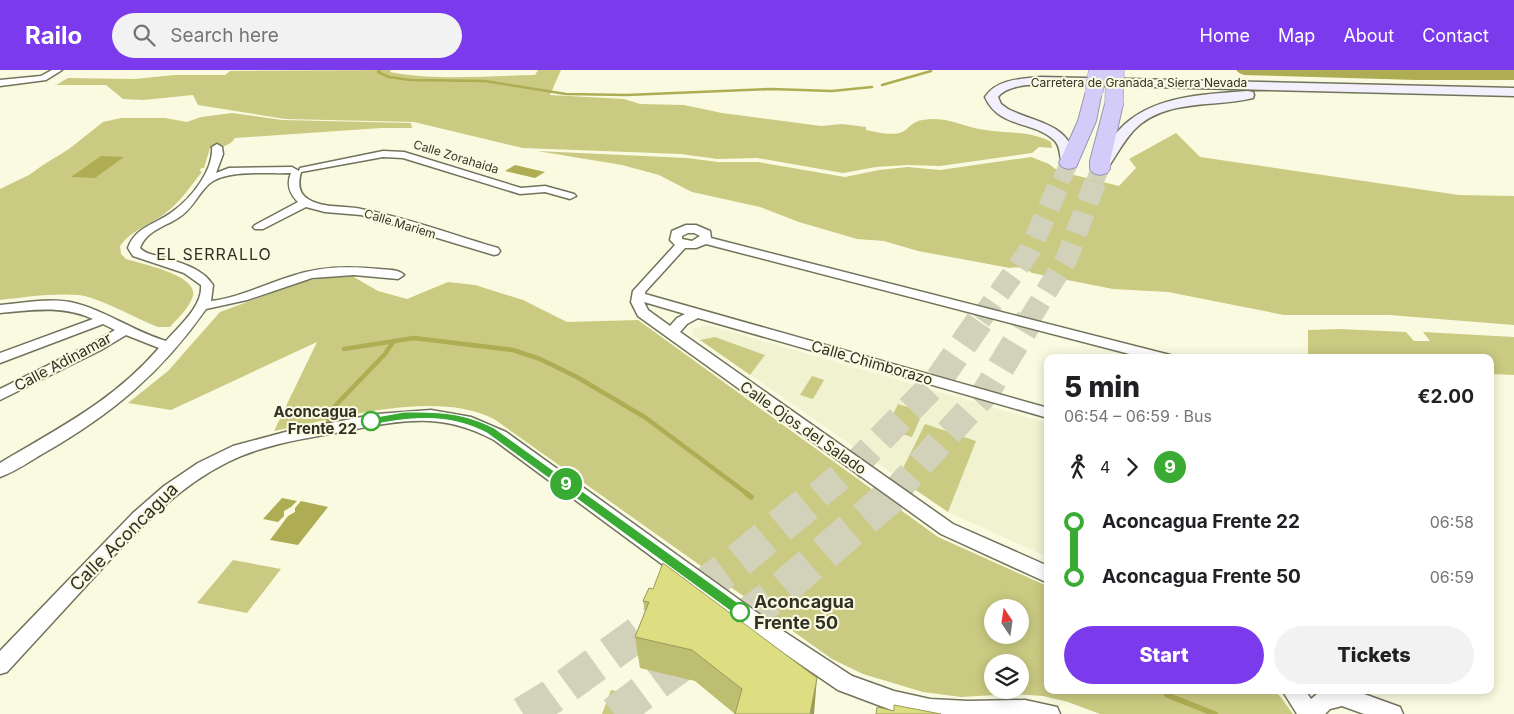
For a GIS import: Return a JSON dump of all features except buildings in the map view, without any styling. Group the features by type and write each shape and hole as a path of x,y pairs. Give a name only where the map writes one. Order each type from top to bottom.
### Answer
{"highway":[{"path":"1069,163 1078,144 1092,102 1098,70"},
{"path":"1100,170 1100,161 1114,104 1115,70"}],"main road":[{"name":"Carretera de Granada a Sierra Nevada","path":"1069,163 1068,150 1060,138 1000,110 992,100 992,93 1012,84 1064,81 1514,92"},
{"name":"Carretera de Granada a Sierra Nevada","path":"1100,170 1134,123 1152,113 1171,106 1212,99 1263,94 1404,89"}],"street":[{"path":"1,77 43,78 58,70"},
{"path":"0,471 98,412 146,372 170,347 201,306 208,292 207,283 200,276 143,256 137,253 134,248 138,238 178,213 204,182 213,168 219,152 217,147"},
{"name":"Calle Zorahaida","path":"204,182 229,171 297,171 383,154 404,155 520,191 545,189 570,196"},
{"name":"Calle Zorahaida","path":"213,168 223,167 229,171"},
{"path":"259,227 306,203 298,196 293,186 293,178 297,171"},
{"name":"Calle Mariem","path":"306,203 360,212 494,251"},
{"path":"637,298 643,284 682,244 692,245 704,240 1149,354"},
{"path":"201,306 218,305 292,280 330,271 362,270 398,275"},
{"name":"Calle Chimborazo","path":"637,298 645,298 1044,411"},
{"name":"Calle Ojos del Salado","path":"637,298 638,307 643,313 671,334 946,529 1044,573"},
{"path":"0,309 58,305 76,307 104,318 156,344 170,347"},
{"path":"671,334 682,322 698,313"},
{"path":"0,358 26,346 95,323 104,318"},
{"name":"Calle Adinamar","path":"0,395 96,347 126,329"},
{"name":"Calle Aconcagua","path":"0,665 140,517 176,484 197,470 222,457 280,438 404,415 427,414 448,415 476,423 500,436 773,635 846,683 894,701 930,710 1025,710 1049,714"},
{"path":"1295,694 1310,714 1333,694"},
{"path":"1337,694 1392,714"}],"shaded area":[{"path":"391,70 390,72 408,75 462,77 535,75 538,70 561,70 550,95 624,99 640,104 684,105 722,113 821,126 842,124 866,127 866,130 891,134 900,133 920,121 938,119 988,131 1025,134 1043,138 1051,142 1052,148 1039,147 1032,153 940,166 907,165 876,167 843,173 757,158 717,159 681,154 523,148 414,122 285,119 198,105 193,95 143,100 123,99 106,85 56,85 68,78 135,79 174,75 225,75 230,71"},
{"path":"232,113 282,120 411,123 412,128 381,128 235,138 227,145 210,148 204,168 201,168 200,171 202,172 177,203 162,216 130,235 120,246 121,254 126,259 156,267 178,276 187,282 192,289 193,296 189,305 170,327 158,327 107,304 78,295 49,295 0,300 0,189 29,175 69,149 103,122 121,118 165,118 187,122 201,117"},
{"path":"1176,133 1200,157 1459,195 1514,196 1514,325 1389,315 1284,315 1168,292 1113,289 1032,273 1016,267 1010,268 918,251 884,241 857,239 799,222 760,207 692,192 659,175 622,165 537,151 687,158 718,162 758,162 845,177 879,170 908,167 940,170 1031,157 1049,164 1058,171 1119,186 1136,168 1129,159"},
{"path":"101,156 124,157 95,178 71,177"},
{"path":"515,165 545,172 535,178 505,171"},
{"path":"352,276 378,291 407,299 448,282 475,285 523,300 567,322 638,320 938,537 1044,585 1044,694 1277,694 1293,714 1100,714 1068,702 1043,696 1029,695 1029,654 984,654 984,696 961,697 923,692 863,674 832,659 494,419 470,410 415,406 356,414 274,431 317,342 171,410 128,403 168,371 220,312 301,282"},
{"path":"707,325 1044,422 1044,556 948,512 693,335 692,329"},
{"path":"1340,329 1406,332 1414,341 1430,341 1423,332 1514,337 1514,375 1494,374 1494,354 1308,354 1308,330"},
{"path":"715,337 765,355 750,375 700,340"},
{"path":"812,376 824,380 813,399 800,395"},
{"path":"898,404 923,412 912,437 886,429"},
{"path":"925,424 976,441 948,512 898,478"},
{"path":"282,498 297,501 284,511 284,516 278,522 263,519"},
{"path":"301,501 328,507 298,545 270,540 288,516 295,512 295,508"},
{"path":"233,560 281,569 247,613 197,603"},
{"path":"611,690 636,695 629,714 602,714"}],"waterway":[{"path":"380,70 378,72 389,77 410,80 485,81 566,94 627,95 771,89 832,91 872,87"},
{"path":"1244,70 1417,75 1514,75"},
{"path":"1461,70 1467,75"},
{"path":"882,85 931,71"},
{"path":"344,349 414,338 513,350 540,359 577,377 646,418 749,495"},
{"path":"328,421 328,415 333,408 385,354 393,342"},
{"path":"747,494 751,497"},
{"path":"1167,695 1215,714"}],"tunnel":[{"path":"1061,181 1069,163"},
{"path":"1095,181 1100,169"},
{"path":"980,320 1030,250 1061,180"},
{"path":"1029,320 1067,258 1096,180"},
{"path":"818,495 858,462 939,379 981,319"},
{"path":"893,494 986,392 1030,319"},
{"path":"523,714 551,697 738,561 819,494"},
{"path":"614,714 775,595 893,494"}],"bus line":[{"name":"9","path":"371,421 404,415 448,415 476,423 490,430 740,612"}],"place":[{"name":"Aconcagua Frente 22","path":"371,421"},
{"name":"Aconcagua Frente 50","path":"740,612"}],"district":[{"name":"EL SERRALLO","path":"214,254"}]}
